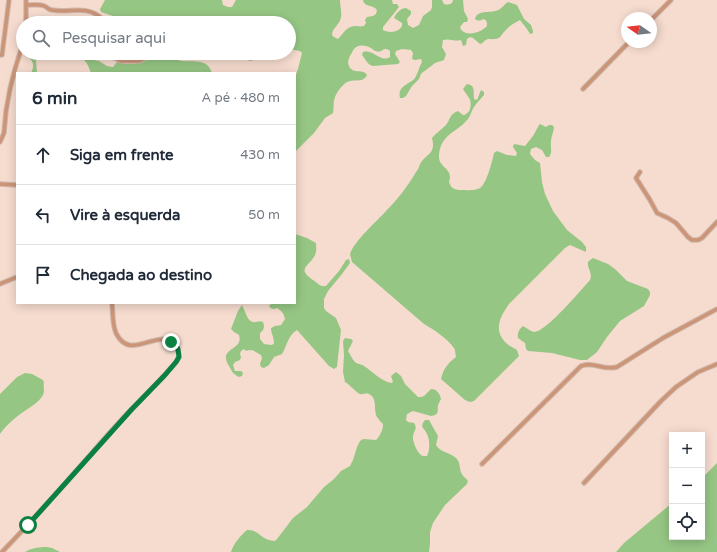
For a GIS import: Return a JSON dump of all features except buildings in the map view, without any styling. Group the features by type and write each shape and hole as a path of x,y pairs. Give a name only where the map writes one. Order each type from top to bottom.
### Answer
{"street":[{"path":"1,55 9,0"},
{"path":"657,14 671,0"},
{"path":"26,16 25,1 45,6 50,10 88,10 95,12 99,16"},
{"path":"583,89 623,48"},
{"path":"0,142 4,133 10,89 18,60"},
{"path":"119,60 142,60"},
{"path":"640,172 636,178 657,213 676,223 692,240 702,238 717,222"},
{"path":"0,184 16,185"},
{"path":"0,284 16,277"},
{"path":"2,552 132,409 165,375 179,357 176,346 165,340 158,339 138,346 126,344 119,338 116,331 112,304"},
{"path":"482,464 581,366 591,364 612,369 617,367 664,338 717,309"},
{"path":"584,483 676,387 698,372 717,364"}],"green space":[{"path":"105,0 222,0 223,5 232,7 236,0 340,0 341,17 332,33 334,37 338,39 349,28 354,26 364,26 367,17 376,14 377,10 366,4 363,0 392,0 393,4 397,4 399,7 383,27 383,30 388,32 396,31 402,26 402,23 394,18 397,13 406,8 411,11 411,14 407,19 408,25 413,28 419,25 423,16 431,10 432,0 442,0 444,4 451,4 453,0 463,0 464,11 468,19 467,22 464,22 460,27 468,33 481,31 487,26 487,22 483,19 475,19 476,16 484,12 495,11 508,2 517,5 524,19 531,25 533,33 530,34 520,20 509,27 499,38 488,39 480,44 470,37 467,39 466,45 463,46 461,40 443,40 442,47 446,54 444,60 435,63 423,72 403,98 400,98 401,90 415,78 422,62 421,59 412,59 413,53 411,50 402,49 396,51 395,54 400,62 398,64 373,66 365,60 362,55 363,52 370,52 386,58 390,57 390,51 388,49 384,49 378,52 367,46 358,46 351,54 348,64 351,69 363,72 367,75 361,80 345,83 334,99 333,113 325,118 314,133 296,151 296,74 302,53 296,50 296,16 113,16 101,12 100,9"},
{"path":"31,60 36,60 37,72 32,72 33,69"},
{"path":"84,60 99,61 107,66 113,67 117,62 124,64 136,64 147,60 201,62 206,64 212,72 91,72"},
{"path":"467,84 473,88 474,99 477,100 481,90 484,92 484,95 475,105 468,118 446,138 440,148 439,160 449,173 449,182 451,186 459,190 473,190 480,188 483,185 491,167 494,153 497,151 507,155 516,156 517,153 513,147 514,144 525,146 540,124 546,127 552,125 554,129 551,139 551,153 549,157 546,157 542,150 536,147 531,149 530,154 540,163 545,194 553,211 567,230 586,247 586,252 570,245 565,248 509,304 503,314 499,328 502,338 506,343 517,350 519,356 474,401 470,402 465,400 441,379 446,366 456,357 453,346 441,335 424,324 352,262 350,254 361,237 406,188 420,164 432,151 432,138 445,126 451,116 455,113 458,111 465,115 468,113 470,100 463,89"},
{"path":"296,234 316,243 315,255 305,268 305,273 320,285 326,286 346,260 349,259 350,263 328,291 324,299 324,308 336,318 341,330 337,367 334,369 329,366 297,330 290,338 282,354 274,357 269,365 264,368 261,367 260,364 262,358 261,355 253,350 246,351 244,349 241,351 240,360 235,362 233,365 235,371 241,371 243,373 242,376 239,377 234,374 226,360 226,355 238,344 240,340 239,335 231,329 238,311 242,305 251,321 263,322 264,328 260,333 260,339 264,344 271,345 274,344 274,339 271,328 281,325 285,319 280,310 277,308 272,309 269,306 271,304 296,304"},
{"path":"593,258 608,264 627,281 648,289 650,295 644,306 620,321 597,352 587,360 580,360 552,353 528,351 525,343 518,338 519,330 523,326 534,332 547,325 555,318 590,280 591,275 588,262"},
{"path":"345,338 353,341 348,351 355,362 364,366 383,380 391,383 393,382 391,376 396,372 418,397 424,396 431,389 438,392 441,399 436,415 431,416 413,411 407,414 406,420 414,423 415,425 416,428 413,438 417,451 423,456 427,456 429,439 422,426 425,420 429,420 438,436 436,445 441,450 457,459 463,476 468,481 467,484 445,505 433,523 430,532 429,552 231,552 242,534 247,530 254,531 266,539 275,541 293,518 307,507 324,487 341,471 350,466 360,441 363,439 376,440 380,435 383,424 377,417 372,396 368,393 359,394 345,382 343,372 343,341"},
{"path":"25,373 32,374 43,380 43,395 40,400 19,415 0,434 0,394 17,377"},
{"path":"717,463 717,552 616,552 624,543 669,506 669,540 705,540 705,475"},
{"path":"47,547 60,552 25,552 35,548"}],"route":[{"path":"28,525 176,362 179,357 178,349 171,342"}]}
